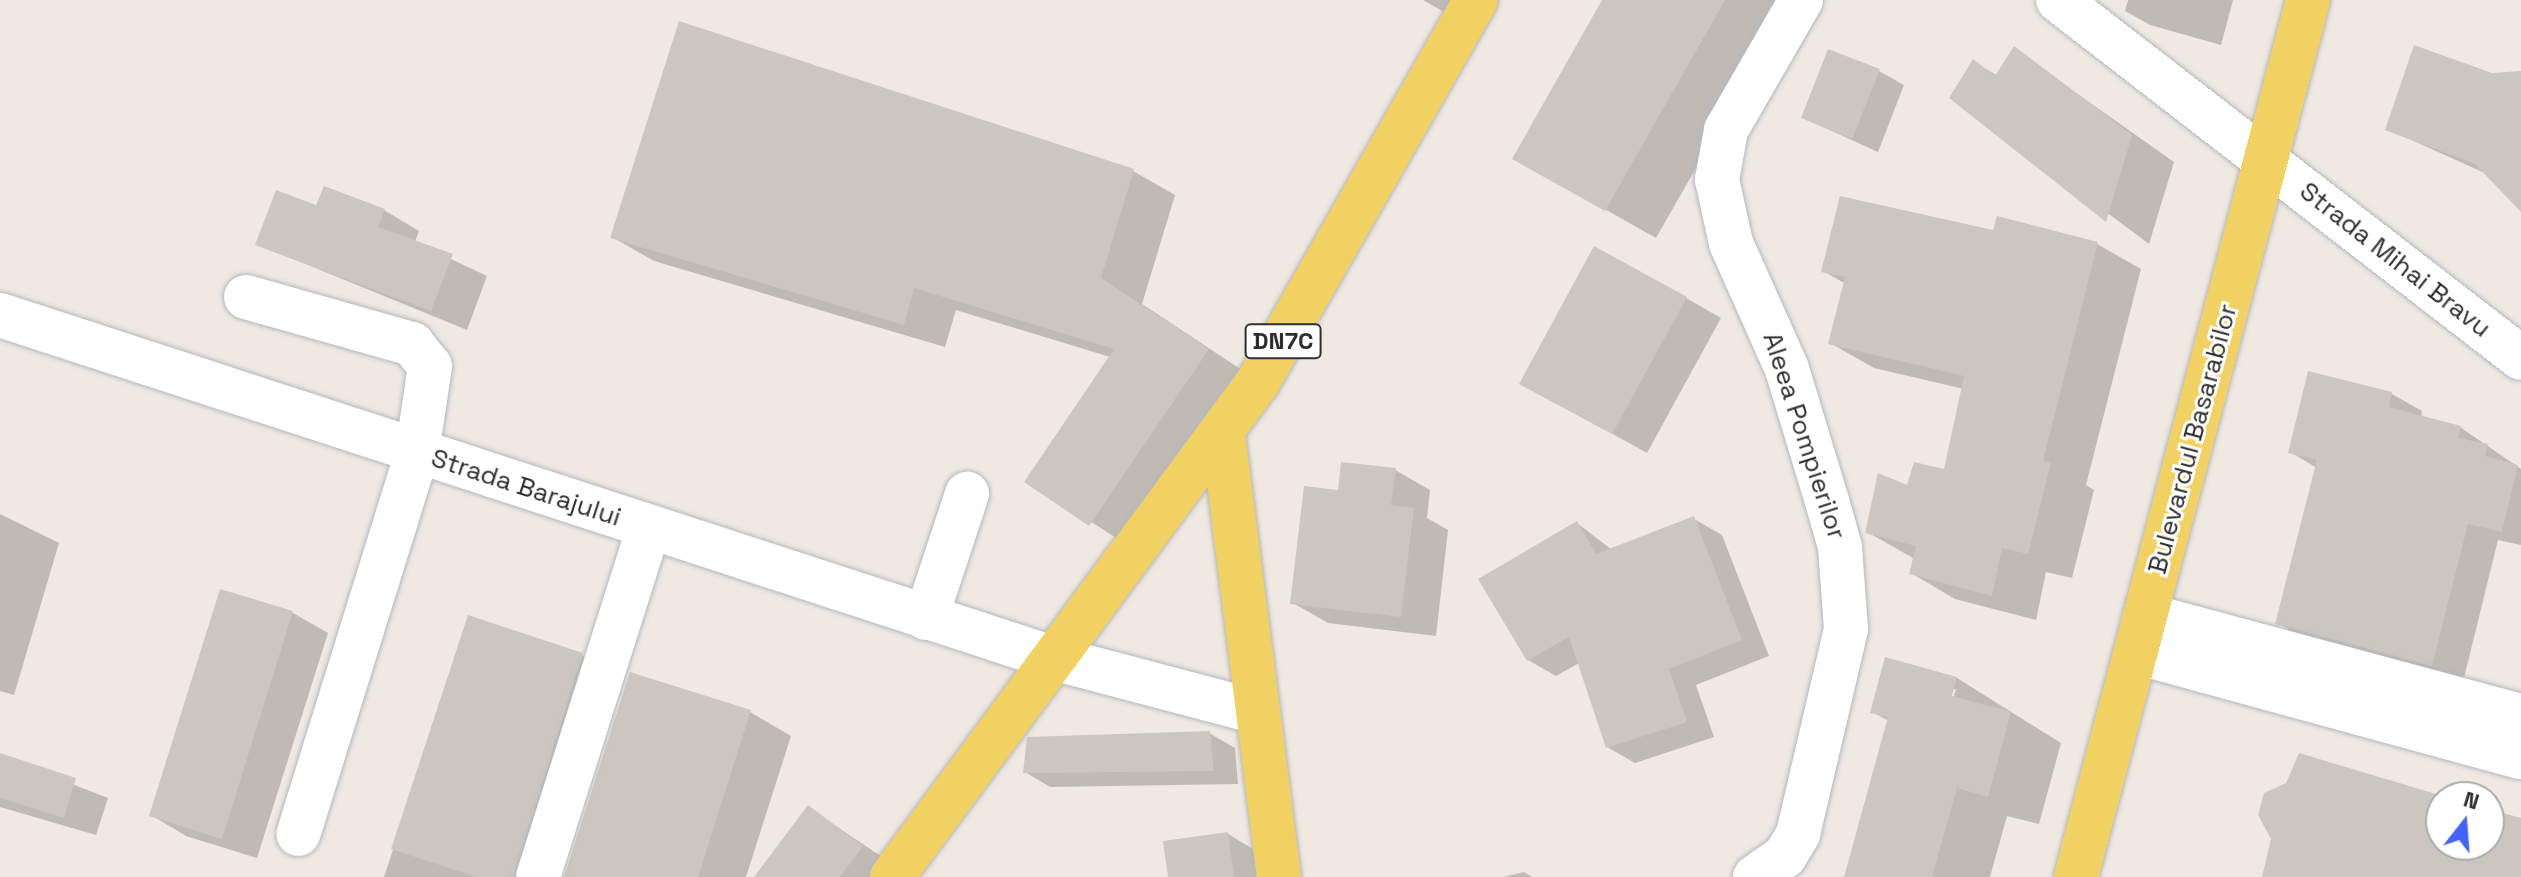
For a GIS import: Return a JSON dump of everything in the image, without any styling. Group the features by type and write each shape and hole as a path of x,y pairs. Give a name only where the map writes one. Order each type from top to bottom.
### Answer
{"main road":[{"name":"DN7C","path":"892,877 1223,434 1308,300 1476,0"},
{"name":"Bulevardul Basarabilor","path":"2076,877 2268,163 2308,0"},
{"path":"1223,434 1279,877"}],"street":[{"name":"Aleea Pompierilor","path":"1755,877 1785,856 1798,834 1846,629 1840,547 1827,501 1787,369 1731,243 1717,180 1726,130 1801,0"},
{"name":"Strada Mihai Bravu","path":"2058,0 2521,358"},
{"path":"246,297 422,352 430,366 417,453 298,834"},
{"name":"Strada Barajului","path":"0,315 926,618 1053,658 1258,712"},
{"path":"926,618 967,494"},
{"path":"538,877 649,528"},
{"path":"2141,634 2521,716"},
{"path":"2141,634 2521,757"}],"building":[{"path":"1602,0 1725,0 1605,211 1512,159"},
{"path":"679,21 1134,169 1101,278 1209,349 1089,526 1024,482 1114,349 914,288 904,325 610,238"},
{"path":"2414,45 2492,73 2521,71 2521,212 2475,164 2385,130"},
{"path":"2014,46 2132,135 2106,222 1949,98 1973,59 1995,76"},
{"path":"1828,49 1880,69 1852,139 1801,118"},
{"path":"324,186 385,209 378,227 453,254 431,311 255,245 276,190 316,205"},
{"path":"1840,196 1993,230 1997,216 2098,242 2043,461 2051,463 2028,554 2002,548 1992,596 1909,574 1916,546 1865,533 1878,473 1907,485 1914,462 1944,469 1964,376 1828,344 1845,277 1821,272"},
{"path":"1594,246 1687,297 1612,434 1519,384"},
{"path":"2308,371 2392,392 2389,407 2461,426 2458,438 2488,444 2485,456 2518,465 2502,532 2468,524 2432,666 2275,624 2317,460 2288,453"},
{"path":"1341,462 1396,468 1391,505 1414,508 1401,617 1290,604 1304,486 1338,490"},
{"path":"1694,516 1742,640 1669,669 1687,722 1606,748 1569,637 1527,661 1478,579 1577,521 1596,554"},
{"path":"220,589 293,611 222,839 149,816"},
{"path":"468,615 583,653 514,877 476,877 391,849"},
{"path":"1885,657 1957,677 1952,696 2011,712 1988,797 1957,788 1932,877 1844,877 1888,717 1870,713"},
{"path":"630,672 751,710 698,877 564,877"},
{"path":"1210,731 1214,771 1023,773 1027,737"},
{"path":"0,753 76,778 64,818 0,798"},
{"path":"2299,753 2425,791 2425,861 2505,861 2505,814 2521,818 2521,877 2262,877 2271,839 2258,815 2264,793 2286,783"},
{"path":"808,805 863,846 840,877 754,877"},
{"path":"1228,832 1234,877 1168,877 1163,841"}]}
